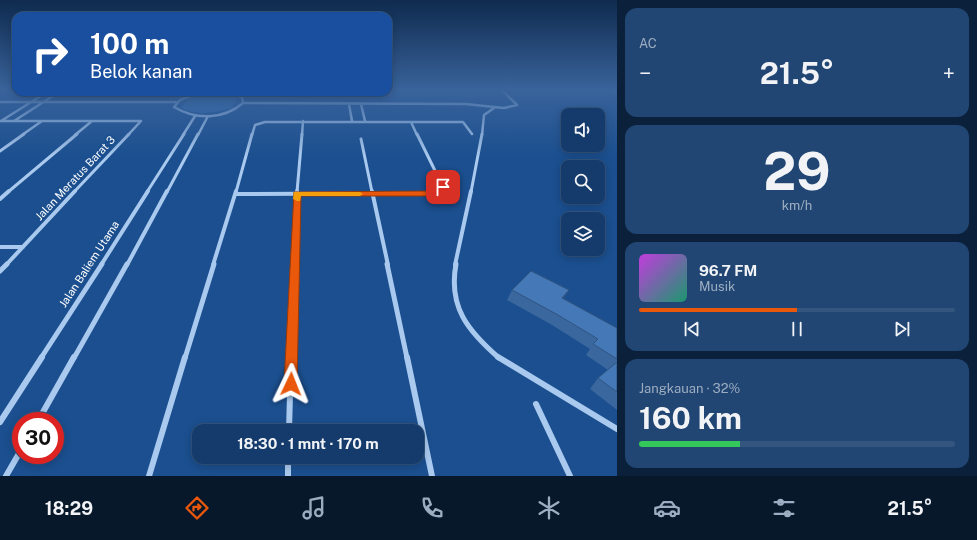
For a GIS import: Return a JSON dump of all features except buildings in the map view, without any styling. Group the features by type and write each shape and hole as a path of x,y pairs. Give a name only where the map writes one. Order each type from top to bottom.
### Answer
{"street":[{"path":"0,121 14,112"},
{"path":"14,121 28,112"},
{"path":"184,112 195,116 208,116 225,112"},
{"path":"350,112 352,122"},
{"path":"363,112 365,122"},
{"path":"485,112 483,116 482,136 455,264 454,288 459,309 466,322 489,350 506,363 617,429"},
{"name":"Jalan Baliem Utama","path":"0,422 120,236 195,116"},
{"path":"43,412 143,236 208,116"},
{"path":"0,121 92,121"},
{"path":"0,151 42,121"},
{"path":"0,199 92,121"},
{"name":"Jalan Meratus Barat 3","path":"0,271 141,121 92,121"},
{"path":"289,424 297,193 303,121"},
{"path":"149,476 236,194 254,125 259,123 303,121 463,122 472,134"},
{"path":"236,194 373,194 434,193 440,191 443,187 411,122"},
{"path":"361,139 432,476"},
{"path":"0,247 22,247"},
{"path":"536,404 570,476"},
{"path":"6,476 13,464"},
{"path":"288,464 288,476"}],"slow traffic":[{"path":"297,199 297,193 360,194"}],"route":[{"path":"291,384 297,193 434,193 440,191 443,187"}]}
